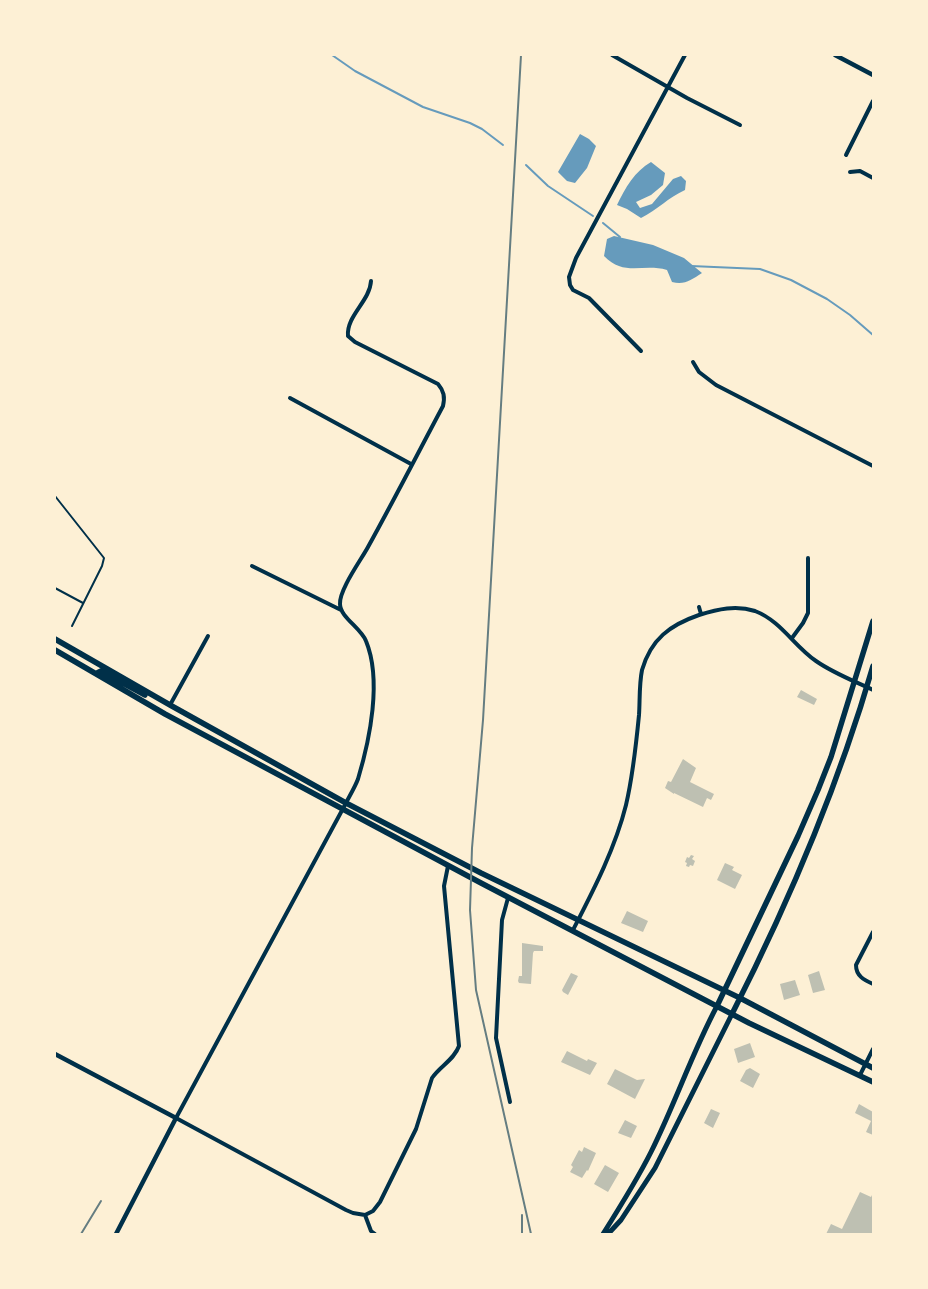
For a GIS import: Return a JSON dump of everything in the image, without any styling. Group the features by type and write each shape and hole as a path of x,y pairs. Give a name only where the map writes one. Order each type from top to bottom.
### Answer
{"main road":[{"path":"603,1234 652,1151 704,1031 815,798 831,757 873,621"},
{"path":"55,639 159,699 346,802 481,873 724,990 873,1068"},
{"path":"55,650 165,714 508,898 573,930 716,1006 873,1082"},
{"path":"608,1234 621,1220 655,1168 740,998 818,830 870,689 873,666"},
{"path":"97,673 101,671 146,696 159,699"}],"street":[{"path":"612,55 687,98 740,125"},
{"path":"641,350 589,298 574,290 570,285 569,277 576,258 685,55"},
{"path":"835,55 873,75"},
{"path":"846,155 873,101"},
{"path":"850,172 860,171 873,178"},
{"path":"341,610 340,602 349,579 368,548 442,406 444,394 440,386 432,381 354,342 347,334 350,324 370,289 371,281"},
{"path":"693,362 699,372 716,385 873,466"},
{"path":"290,398 411,464"},
{"path":"792,638 804,623 808,614 808,558"},
{"path":"116,1234 176,1118 342,810 357,780 367,742 372,710 372,662 366,641 361,632 341,610 252,566"},
{"path":"699,607 701,614"},
{"path":"573,930 597,882 625,810 635,762 642,671 646,659 658,639 667,630 678,623 701,614 725,608 741,608 756,612 778,625 814,660 870,689"},
{"path":"170,705 208,636"},
{"path":"55,1054 346,1210 365,1215 373,1211 380,1202 416,1129 432,1078 454,1056 459,1041 444,886 448,866"},
{"path":"508,898 502,920 496,1038 510,1102"},
{"path":"873,932 856,965 860,978 873,984"},
{"path":"860,1075 873,1049"},
{"path":"365,1215 371,1232 375,1234"}],"lane":[{"path":"55,496 104,558 102,566 72,626"},
{"path":"55,588 83,603"}],"water":[{"path":"580,134 596,146 587,168 575,183 567,181 558,172"},
{"path":"651,162 665,173 663,185 651,195 636,202 640,208 652,204 673,179 681,176 686,181 685,190 641,218 617,205 631,180"},
{"path":"614,236 653,245 684,258 702,273 688,281 677,283 672,282 667,270 619,266 604,256 607,239"}],"building":[{"path":"801,690 817,699 814,705 797,697"},
{"path":"683,759 696,768 690,782 714,794 711,800 707,798 703,807 665,788 668,781 671,782"},
{"path":"691,855 694,856 692,859 695,861 693,866 690,865 689,867 686,866 687,863 685,862 687,857 689,858"},
{"path":"725,863 734,867 732,870 742,875 735,889 717,880"},
{"path":"627,911 648,921 643,932 621,923"},
{"path":"522,943 543,946 543,951 534,951 533,953 531,984 519,983 518,981 519,976 522,976"},
{"path":"819,971 825,990 813,993 808,975"},
{"path":"571,973 578,976 568,995 562,990"},
{"path":"795,980 800,995 784,1000 780,984"},
{"path":"750,1043 755,1057 738,1063 734,1049"},
{"path":"567,1051 587,1061 588,1059 597,1063 590,1075 561,1062"},
{"path":"750,1068 760,1074 753,1088 740,1081 746,1070"},
{"path":"615,1069 637,1080 645,1079 635,1099 607,1084"},
{"path":"859,1104 873,1112 873,1135 866,1132 871,1121 855,1113"},
{"path":"711,1109 720,1113 713,1128 704,1123"},
{"path":"625,1120 637,1126 631,1138 618,1133"},
{"path":"584,1147 596,1153 588,1171 582,1178 570,1172 573,1167 571,1165 579,1150 582,1152"},
{"path":"605,1165 619,1173 608,1192 594,1184"},
{"path":"860,1192 871,1197 873,1193 873,1234 826,1234 831,1224 842,1229"}],"waterway":[{"path":"332,55 355,71 423,107 482,129 503,145"},
{"path":"526,165 548,186 593,216"},
{"path":"603,223 620,237"},
{"path":"691,266 760,269 791,280 827,299 850,315 873,335"}],"railway":[{"path":"521,55 483,720 472,848 470,910 476,990 531,1234"},
{"path":"81,1234 101,1201"},
{"path":"522,1215 522,1234"}]}
